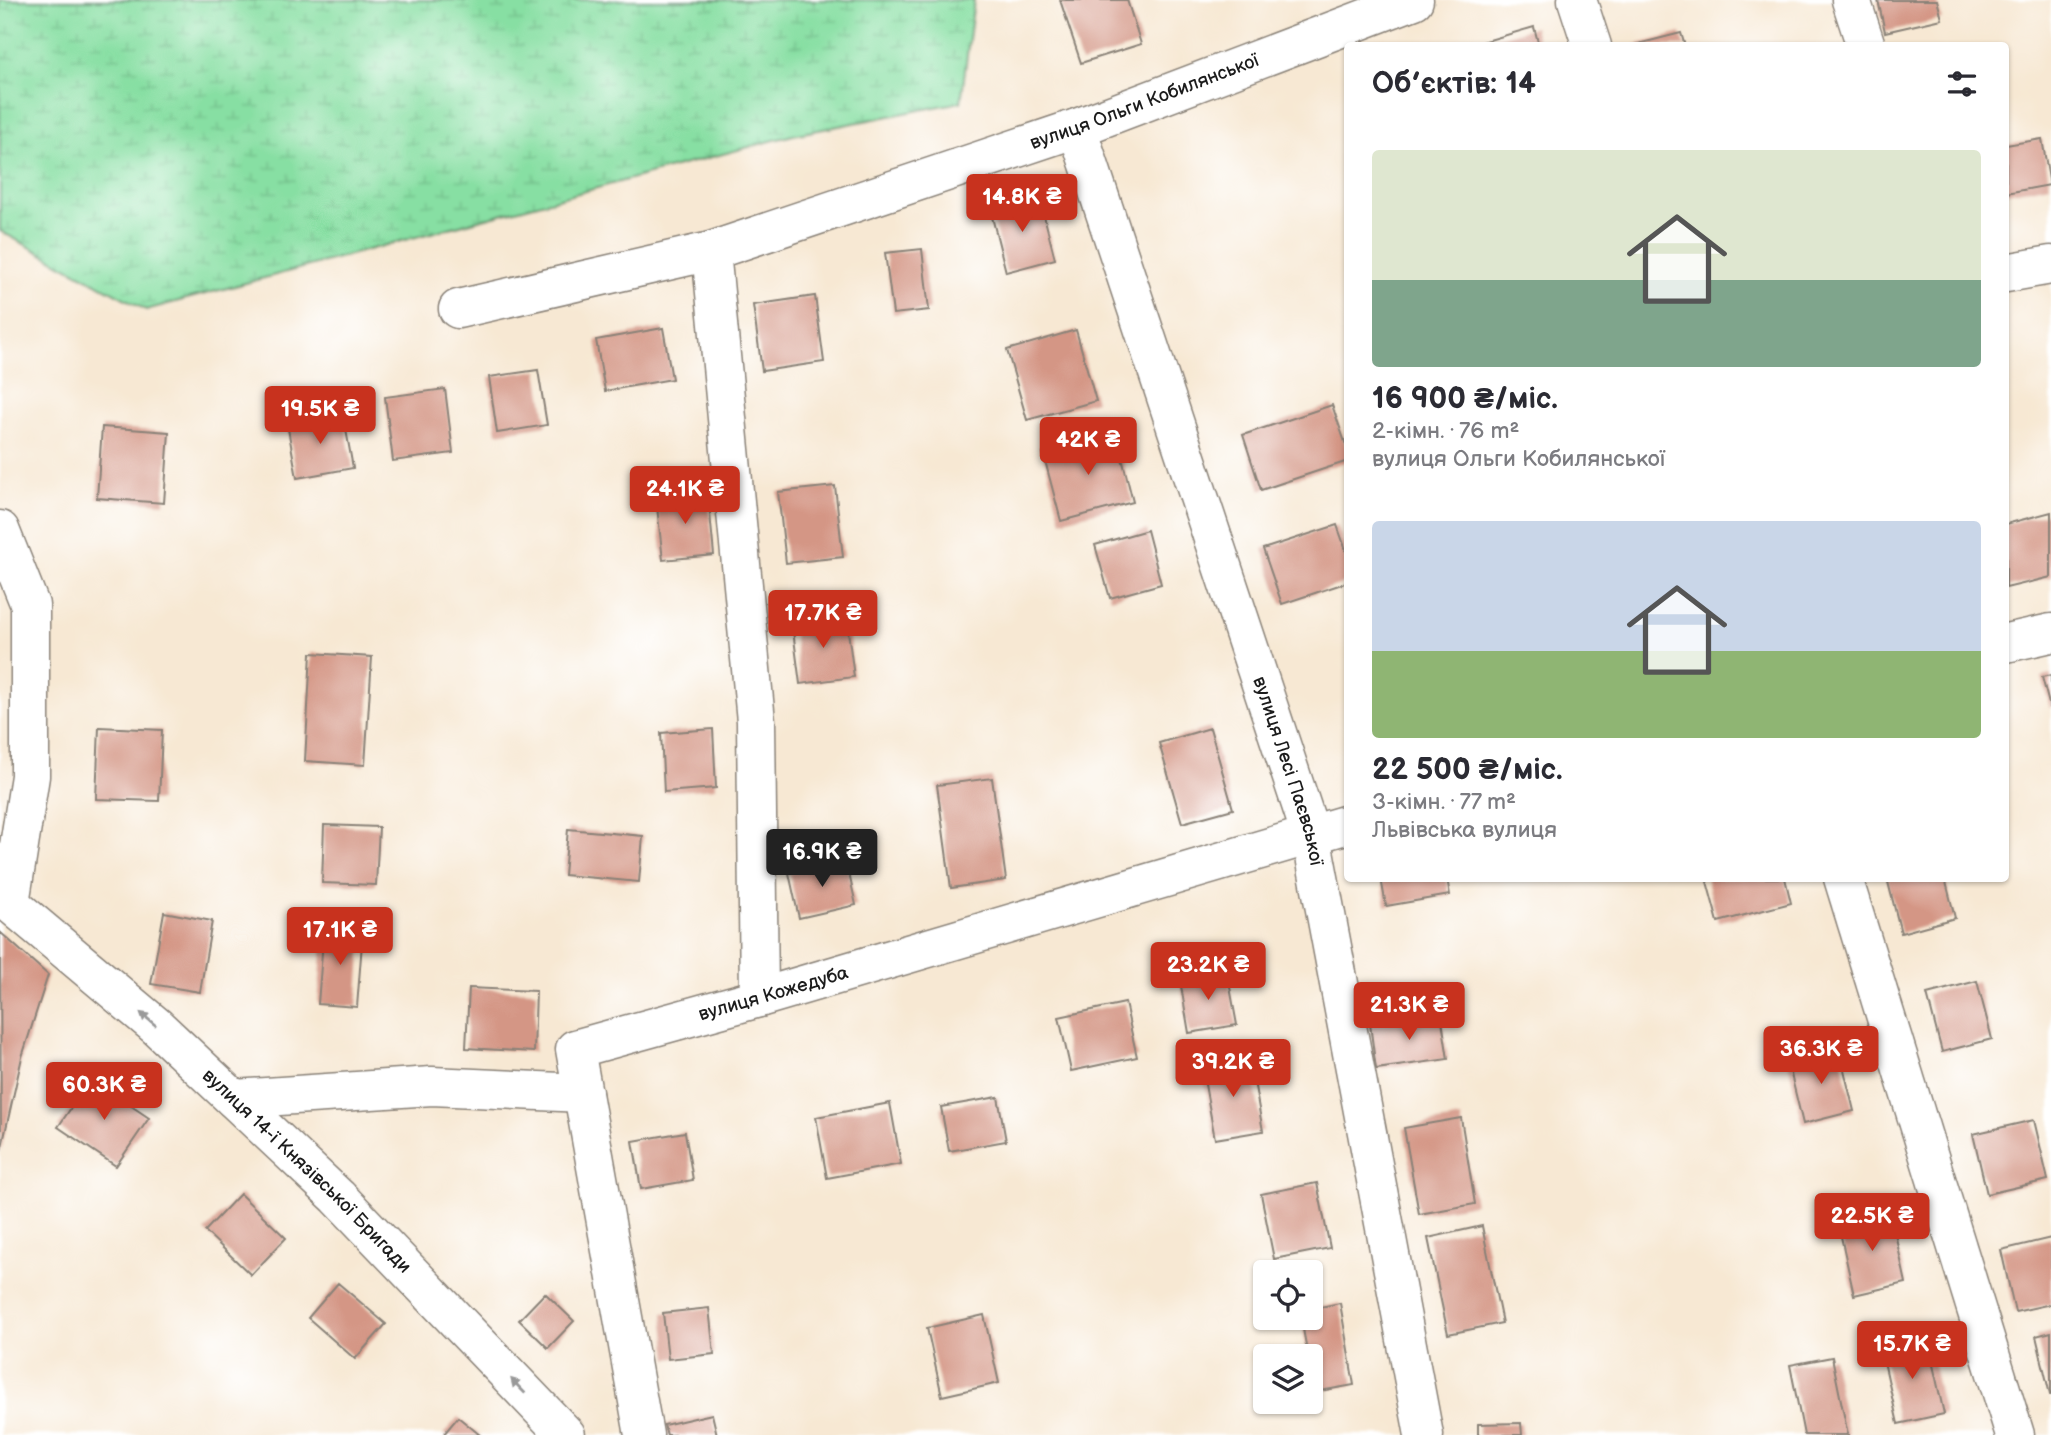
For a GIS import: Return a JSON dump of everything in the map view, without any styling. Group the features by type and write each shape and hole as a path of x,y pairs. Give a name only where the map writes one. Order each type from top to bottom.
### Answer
{"street":[{"name":"вулиця Ольги Кобилянської","path":"458,309 711,251 1077,128 1413,0"},
{"path":"1577,0 1591,42"},
{"path":"1851,0 1865,42"},
{"name":"вулиця Лесі Паєвської","path":"1077,128 1311,835 1424,1435"},
{"path":"711,251 756,721 759,998"},
{"path":"2009,272 2051,265"},
{"path":"0,530 30,605 30,776 5,899"},
{"path":"2009,642 2051,634"},
{"name":"вулиця Кожедуба","path":"644,1435 575,1049 759,998 1344,825"},
{"path":"1844,882 2015,1435"},
{"name":"вулиця 14-ї Князівської Бригади","path":"5,899 156,1026 338,1197 566,1435"},
{"path":"234,1099 432,1086 583,1093"}],"green space":[{"path":"0,0 974,0 961,102 793,135 146,310 0,231"}],"building":[{"path":"1060,0 1127,0 1141,44 1081,63"},
{"path":"1878,0 1937,0 1942,19 1885,32"},
{"path":"1534,27 1538,42 1482,42"},
{"path":"1681,33 1684,42 1646,42"},
{"path":"2042,139 2050,185 2009,192 2009,144"},
{"path":"1039,196 1055,259 1006,272 990,209"},
{"path":"922,249 929,310 893,314 885,253"},
{"path":"815,296 824,362 762,371 753,305"},
{"path":"663,328 672,379 605,391 596,340"},
{"path":"1076,330 1096,401 1027,420 1007,350"},
{"path":"538,370 547,425 497,433 489,377"},
{"path":"445,389 453,453 393,461 385,397"},
{"path":"1332,405 1344,440 1344,462 1261,490 1243,435"},
{"path":"343,413 353,468 297,478 287,423"},
{"path":"102,427 169,432 164,503 97,498"},
{"path":"1116,434 1133,502 1061,521 1043,453"},
{"path":"835,486 843,557 786,563 778,492"},
{"path":"708,493 714,555 663,560 656,498"},
{"path":"2051,512 2051,577 2009,587 2009,523"},
{"path":"1337,525 1344,545 1344,583 1282,604 1263,549"},
{"path":"1147,530 1161,584 1110,598 1095,545"},
{"path":"846,616 854,677 800,684 792,623"},
{"path":"311,653 372,657 365,765 305,761"},
{"path":"2051,675 2051,708 2050,708 2042,677"},
{"path":"99,727 162,730 159,801 96,799"},
{"path":"1210,728 1233,809 1182,823 1159,743"},
{"path":"713,729 716,788 664,792 661,733"},
{"path":"992,778 1006,880 951,888 937,785"},
{"path":"324,825 379,827 376,885 322,883"},
{"path":"568,829 643,836 639,882 564,875"},
{"path":"846,860 856,905 799,918 789,873"},
{"path":"1382,882 1448,882 1450,895 1386,906"},
{"path":"1707,882 1786,882 1791,903 1718,922"},
{"path":"1888,882 1946,882 1955,918 1901,933"},
{"path":"164,912 212,921 200,992 151,984"},
{"path":"324,927 363,930 357,1007 318,1004"},
{"path":"0,932 48,975 22,1057 1,1151"},
{"path":"1227,971 1237,1025 1189,1033 1180,980"},
{"path":"1977,981 1992,1039 1942,1052 1927,994"},
{"path":"469,988 536,991 534,1052 466,1048"},
{"path":"1125,1003 1137,1057 1071,1071 1059,1017"},
{"path":"1441,1014 1448,1059 1376,1069 1370,1024"},
{"path":"1839,1049 1854,1111 1803,1124 1788,1062"},
{"path":"1250,1059 1263,1131 1215,1139 1202,1068"},
{"path":"91,1079 149,1118 116,1166 58,1127"},
{"path":"998,1097 1006,1141 949,1151 941,1107"},
{"path":"890,1103 901,1164 827,1178 816,1117"},
{"path":"1461,1118 1475,1204 1419,1214 1404,1128"},
{"path":"2034,1120 2048,1180 1987,1194 1973,1134"},
{"path":"685,1132 693,1180 641,1189 633,1141"},
{"path":"1317,1183 1330,1248 1274,1259 1261,1194"},
{"path":"240,1194 286,1238 251,1275 205,1231"},
{"path":"1890,1211 1906,1283 1854,1295 1838,1223"},
{"path":"1482,1226 1502,1323 1448,1334 1428,1238"},
{"path":"2051,1238 2051,1304 2015,1312 2001,1250"},
{"path":"338,1283 386,1324 355,1359 308,1318"},
{"path":"545,1293 574,1321 548,1348 519,1320"},
{"path":"1340,1303 1354,1385 1323,1390 1323,1344 1306,1344 1303,1330 1323,1330 1323,1307"},
{"path":"709,1308 714,1354 668,1359 663,1313"},
{"path":"984,1315 999,1383 942,1396 927,1328"},
{"path":"2051,1332 2051,1395 2050,1395 2036,1336"},
{"path":"1927,1338 1944,1414 1898,1424 1881,1348"},
{"path":"1832,1357 1848,1435 1804,1435 1790,1365"},
{"path":"712,1414 717,1435 667,1435 664,1425"},
{"path":"458,1417 480,1435 443,1435"},
{"path":"1521,1423 1522,1435 1478,1435 1478,1424"}]}
